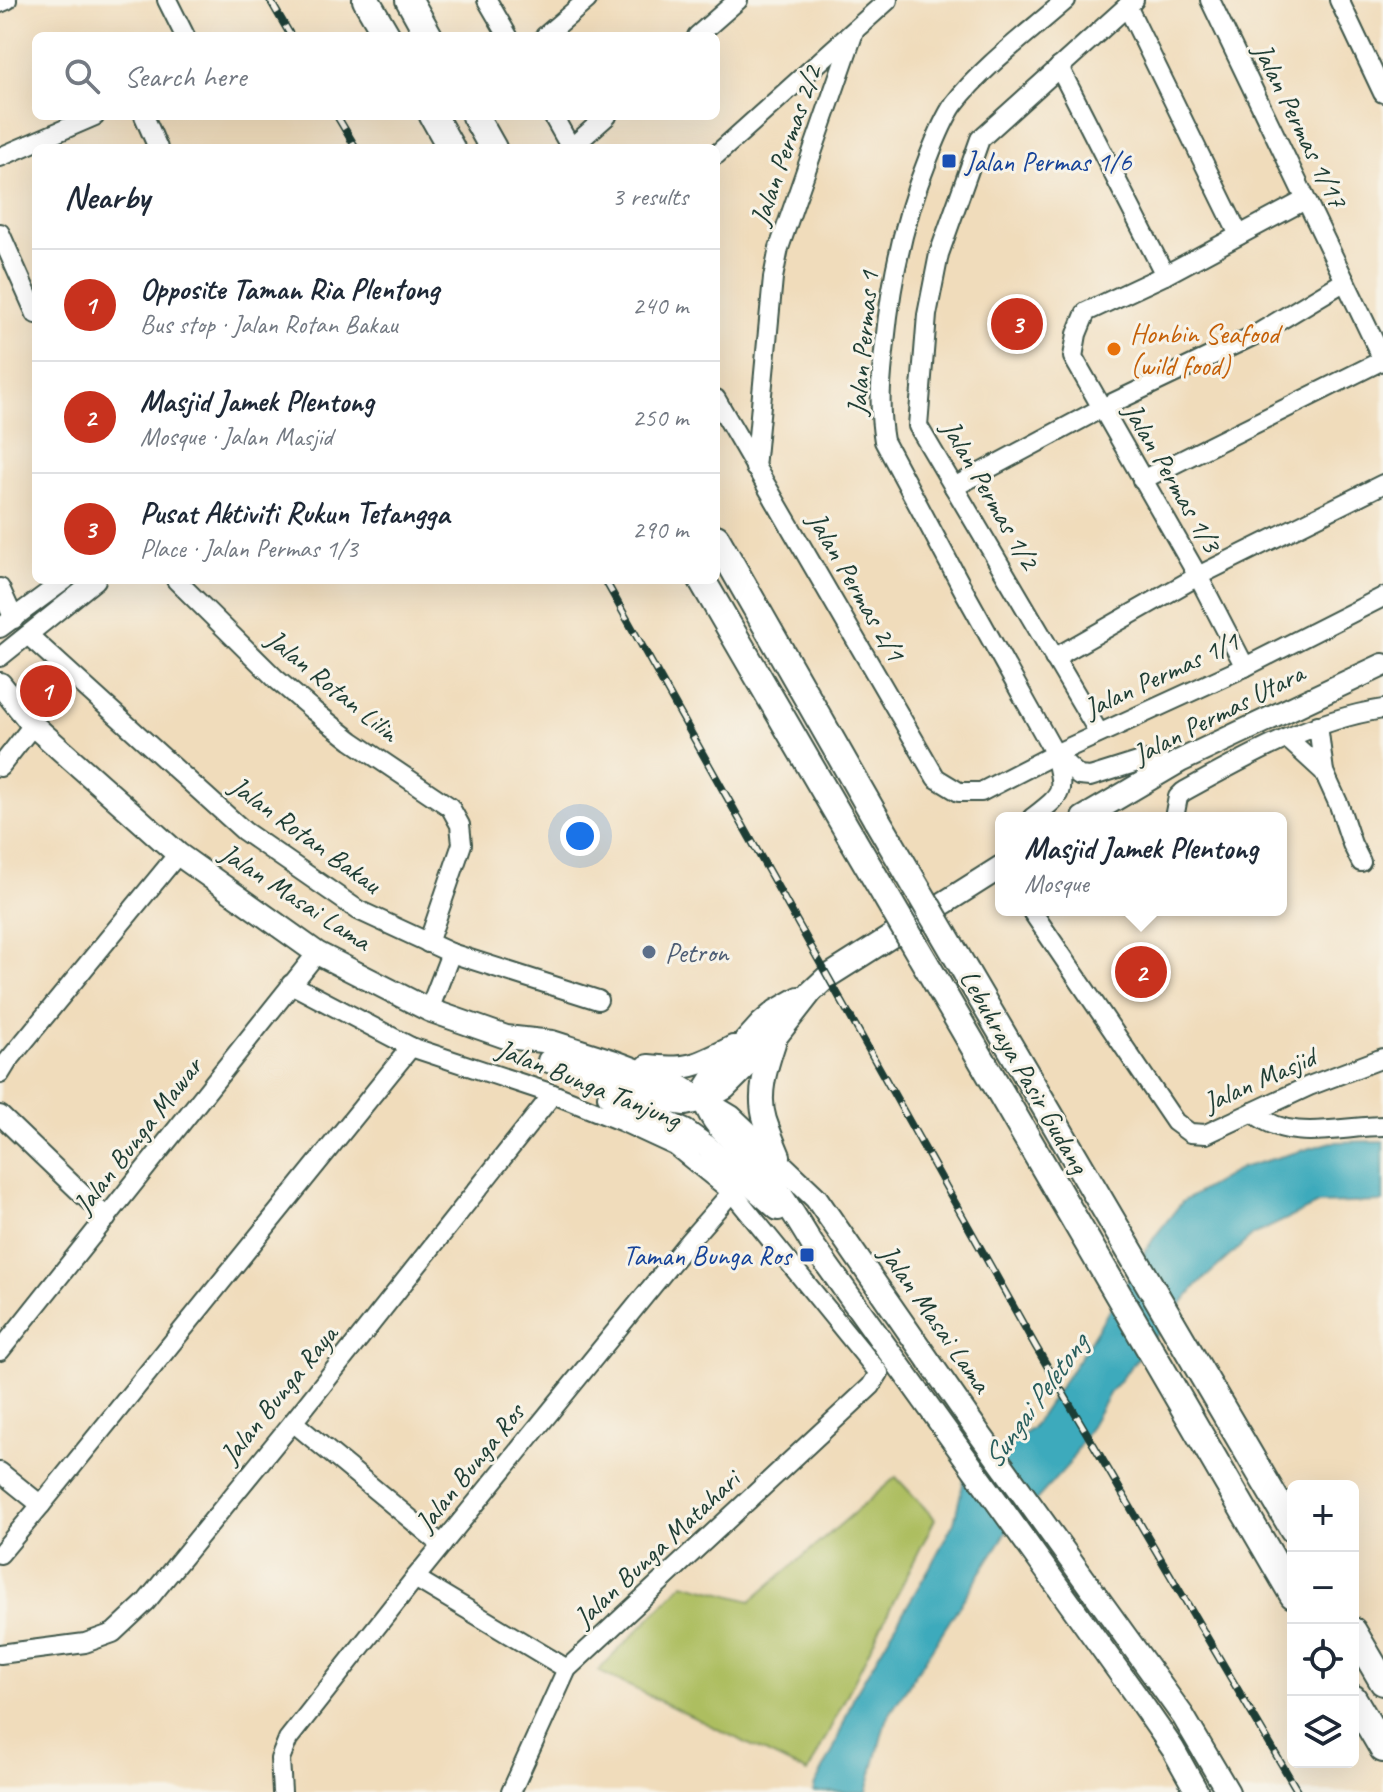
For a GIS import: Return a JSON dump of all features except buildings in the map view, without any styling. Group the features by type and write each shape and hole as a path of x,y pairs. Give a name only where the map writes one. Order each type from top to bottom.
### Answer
{"highway":[{"path":"366,0 385,32"},
{"path":"409,0 427,32"},
{"path":"435,120 449,144"},
{"path":"477,120 491,144"},
{"name":"Lebuhraya Pasir Gudang","path":"720,545 877,820 1287,1519"},
{"name":"Lebuhraya Pasir Gudang","path":"704,584 1287,1585"},
{"path":"1359,1641 1383,1682"},
{"path":"1359,1708 1383,1749"}],"main road":[{"name":"Jalan Permas Utara","path":"1093,812 1171,766 1383,665"},
{"name":"Jalan Masai Lama","path":"0,684 33,725 178,854 317,953 429,1010 506,1037 552,1042 615,1062 681,1087 731,1117 816,1198 981,1436 1183,1716 1228,1792"},
{"path":"549,1061 665,1101 685,1104 703,1100 725,1088 775,1038 811,992 827,977 995,871"},
{"path":"703,1100 707,1087 762,1023 776,1011 811,992"},
{"path":"506,1037 581,1083 695,1138 775,1206 812,1244"},
{"path":"775,1038 765,1072 763,1117 783,1165"},
{"path":"615,1062 669,1069 690,1067 744,1042"},
{"name":"Jalan Masai Lama","path":"703,1100 715,1124 756,1163 787,1203 812,1244 1137,1697 1173,1749 1197,1792"}],"street":[{"path":"0,3 7,0"},
{"path":"167,0 183,32"},
{"path":"487,0 506,32"},
{"path":"550,32 587,0"},
{"path":"702,32 738,0"},
{"path":"720,151 888,0"},
{"name":"Jalan Permas 1/17","path":"1210,0 1383,360"},
{"path":"1339,0 1383,93"},
{"path":"1130,3 1239,235"},
{"name":"Jalan Permas 1/2","path":"1099,733 918,426 927,315 939,254 980,139 1130,3"},
{"name":"Jalan Permas 1","path":"1040,812 1061,792 1055,754 884,441 879,414 888,308 897,258 919,181 934,143 953,107 969,87 1053,4"},
{"name":"Jalan Permas 2/2","path":"755,468 773,278 779,248 854,32"},
{"path":"1059,67 1165,275 1305,200"},
{"path":"0,157 86,120"},
{"path":"146,120 156,144"},
{"path":"555,120 569,144"},
{"path":"576,144 602,120"},
{"path":"0,233 32,300"},
{"name":"Jalan Permas 1/3","path":"1165,275 1086,312 1077,334 1073,357 1198,576 1245,667"},
{"path":"954,487 1102,408 1257,334 1345,281"},
{"path":"1142,480 1383,360"},
{"name":"Jalan Permas 2/1","path":"720,406 936,778 959,792"},
{"path":"1054,658 1198,576 1383,484"},
{"path":"0,588 7,624 60,584"},
{"path":"0,657 91,584"},
{"name":"Jalan Rotan Lilin","path":"180,584 276,679 352,741 450,807 460,825 462,844 428,943"},
{"name":"Jalan Permas 1/1","path":"959,792 981,792 1099,733 1245,667 1383,597"},
{"name":"Jalan Rotan Bakau","path":"28,635 244,831 358,910 451,953 598,1000"},
{"path":"1175,812 1178,797 1183,792 1233,764 1318,725 1383,709"},
{"path":"0,767 33,725"},
{"path":"1318,725 1324,772 1361,862"},
{"path":"1287,738 1324,772"},
{"name":"Jalan Permas 1","path":"1055,754 1079,776 1090,777 1141,761 1171,766"},
{"path":"0,1074 178,854"},
{"name":"Jalan Masjid","path":"1037,916 1175,1122 1190,1133 1206,1134 1309,1086 1383,1058"},
{"name":"Jalan Bunga Mawar","path":"0,1351 317,953"},
{"path":"429,1010 451,953"},
{"name":"Jalan Bunga Tanjung","path":"291,984 411,1047 553,1094 667,1142 692,1158 732,1192 879,1373"},
{"path":"0,1554 411,1047"},
{"name":"Jalan Bunga Raya","path":"0,1654 85,1643 113,1633 146,1602 553,1094"},
{"path":"1253,1112 1264,1122 1304,1132 1383,1126"},
{"path":"0,1115 107,1218"},
{"name":"Jalan Bunga Ros","path":"282,1792 280,1759 288,1739 415,1578 732,1192"},
{"name":"Jalan Bunga Matahari","path":"511,1792 567,1669 871,1386 879,1373"},
{"path":"293,1422 442,1545"},
{"path":"0,1472 41,1505"},
{"path":"415,1578 567,1669"}],"green space":[{"path":"896,1477 935,1519 808,1773 598,1671 684,1583 751,1601"}],"water":[{"path":"1383,1141 1383,1202 1318,1204 1253,1235 1197,1285 1110,1392 1069,1464 1006,1533 886,1720 867,1792 813,1792 854,1696 954,1522 965,1475 1032,1428 1155,1236 1182,1202 1241,1168 1332,1142"}],"railway":[{"path":"270,0 289,32"},
{"path":"339,120 354,144"},
{"path":"607,584 1036,1347 1298,1792"}],"place":[{"name":"Jalan Permas 1/6","path":"949,161"},
{"name":"Pusat Aktiviti Rukun Tetangga","path":"1017,324"},
{"name":"Honbin Seafood (wild food)","path":"1114,349"},
{"name":"Opposite Taman Ria Plentong","path":"46,691"},
{"name":"Petron","path":"649,952"},
{"name":"Masjid Jamek Plentong","path":"1141,972"},
{"name":"Taman Bunga Ros","path":"807,1255"}],"water label":[{"name":"Sungai Peletong","path":"1035,1401"}]}
